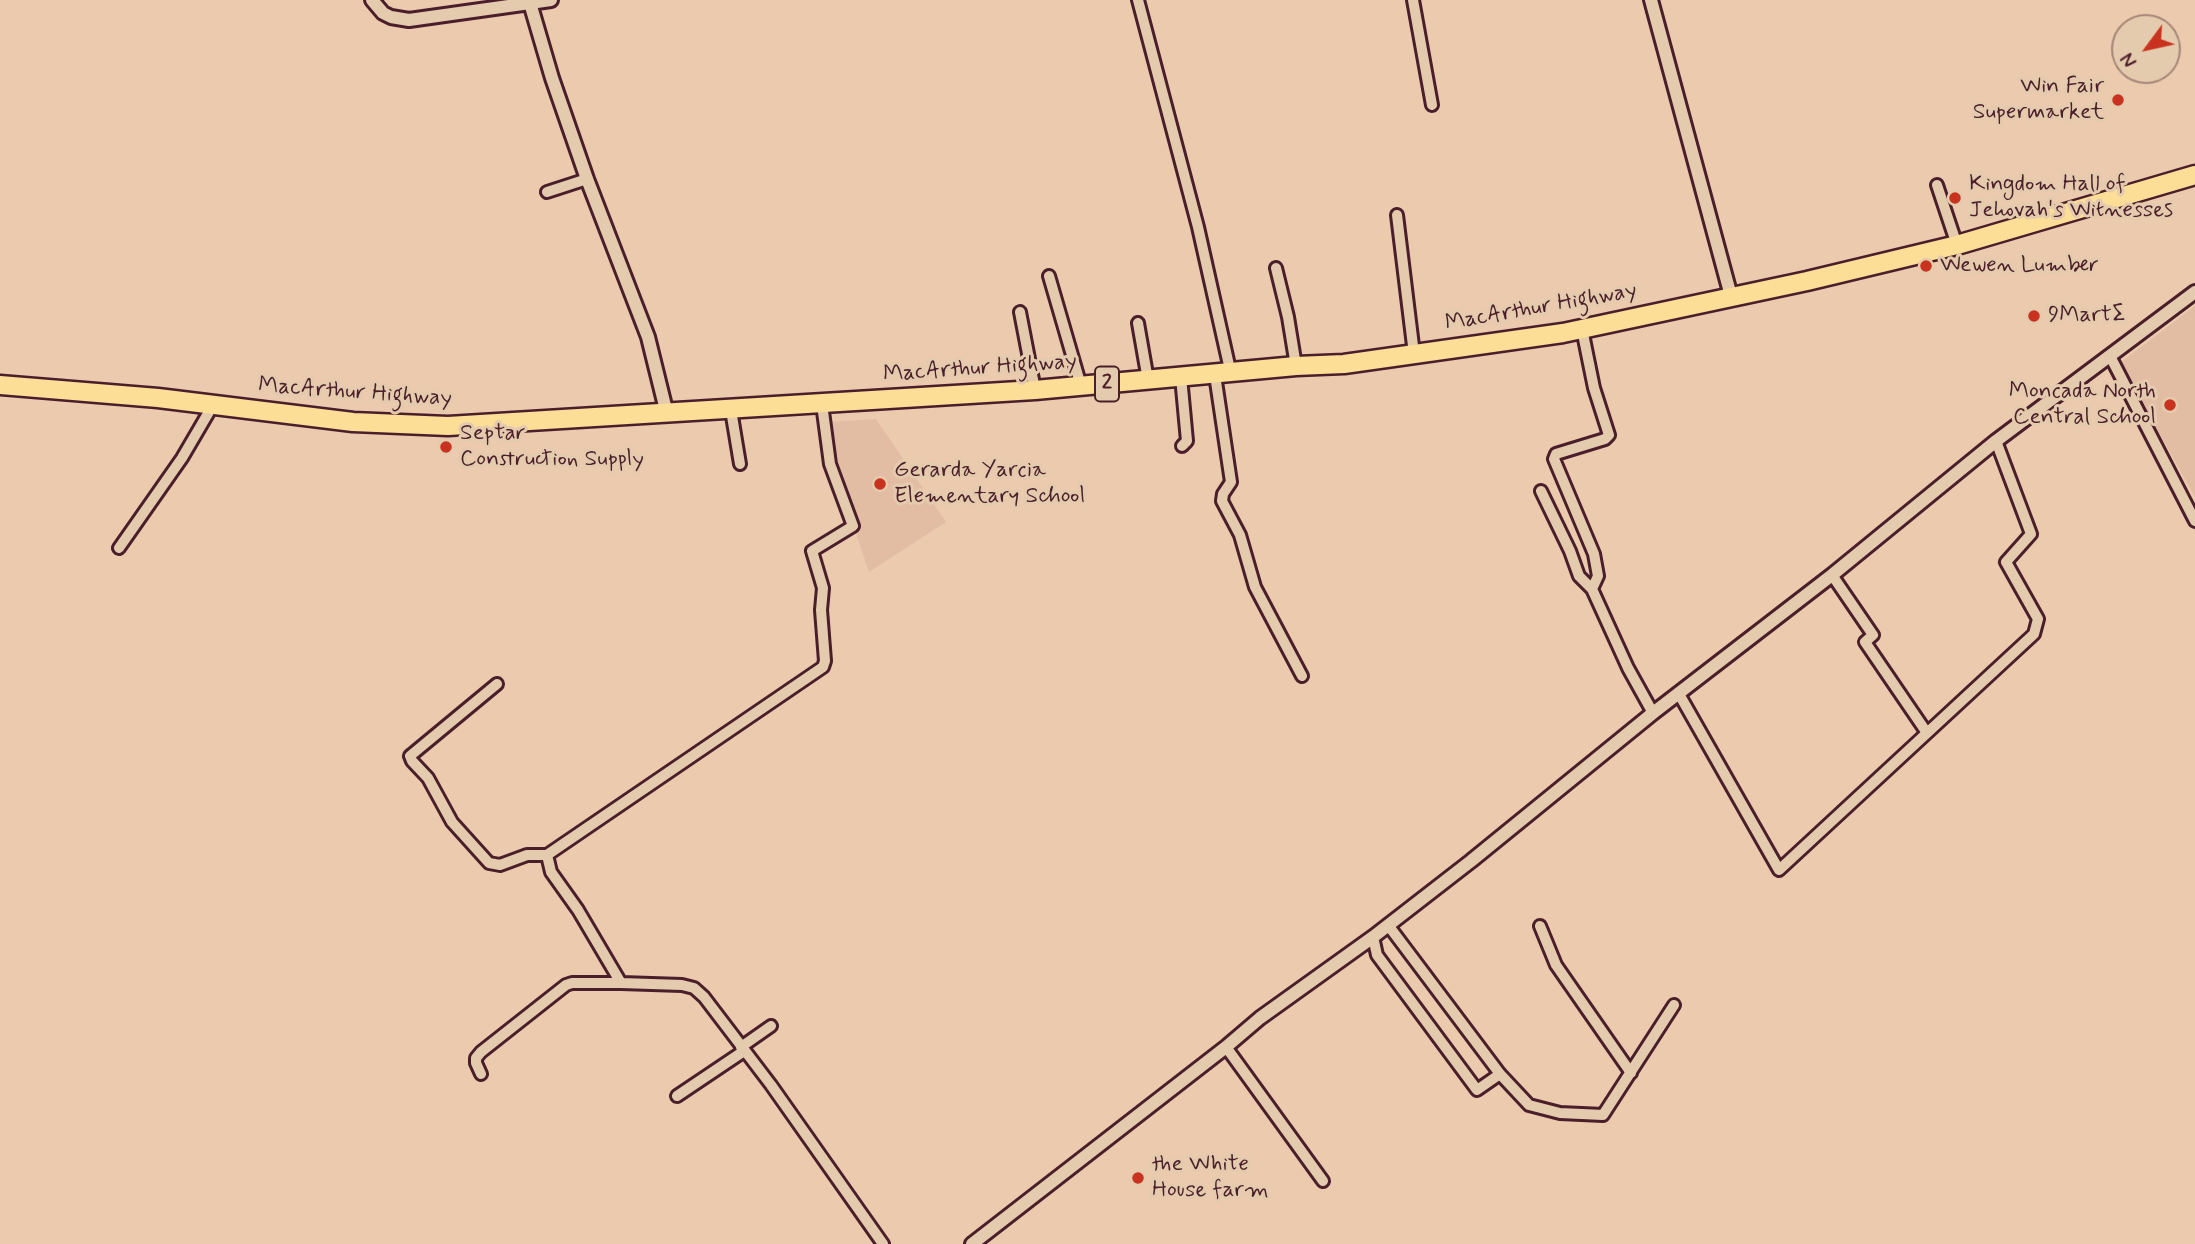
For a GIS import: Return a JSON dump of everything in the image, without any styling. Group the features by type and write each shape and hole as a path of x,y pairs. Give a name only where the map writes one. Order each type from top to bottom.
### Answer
{"highway":[{"name":"MacArthur Highway","path":"0,385 416,426 525,423 731,410 1035,390 1296,366 1344,365 1582,329 1807,281 1957,245 2195,175"}],"street":[{"path":"372,0 383,13 399,19 551,0"},
{"path":"1138,0 1198,227 1223,374 1231,482 1222,500 1240,535 1255,587 1303,676"},
{"path":"1413,0 1432,105"},
{"path":"1651,0 1731,296"},
{"path":"530,3 552,78 587,179 648,337 667,414"},
{"path":"547,192 587,179"},
{"path":"1937,185 1957,245"},
{"path":"1397,215 1414,354"},
{"path":"1276,268 1296,366"},
{"path":"1049,276 1081,386"},
{"path":"972,1244 1260,1018 1373,937 1653,713 1832,575 1996,441 2195,292"},
{"path":"1020,312 1035,390"},
{"path":"1138,323 1147,380"},
{"path":"1582,329 1594,388 1609,435 1605,439 1556,454 1554,459 1594,554 1598,576 1592,589"},
{"path":"2110,356 2195,521"},
{"path":"1181,377 1187,441 1182,446"},
{"path":"497,684 410,756 429,778 452,822 489,863 500,865 527,855 547,855 823,667 823,588 812,551 853,526 830,464 822,404"},
{"path":"119,548 182,458 213,405"},
{"path":"731,410 740,464"},
{"path":"1679,694 1779,870 2034,634 2038,619 2006,562 2031,534 1996,441"},
{"path":"1541,491 1579,576 1592,589 1628,668 1653,713"},
{"path":"1832,575 1873,635 1865,642 1927,733"},
{"path":"547,855 551,872 578,910 621,983"},
{"path":"1388,925 1500,1073 1529,1105 1560,1113 1603,1115 1674,1005"},
{"path":"1540,926 1556,965 1631,1073"},
{"path":"1373,937 1377,955 1477,1090 1500,1073"},
{"path":"481,1074 476,1063 481,1052 566,985 621,983 682,985 694,988 771,1085 883,1244"},
{"path":"677,1096 771,1026"},
{"path":"1226,1047 1323,1181"}],"shaded area":[{"name":"Moncada North Central School","path":"2195,306 2195,497 2120,363"},
{"name":"Gerarda Yarcia Elementary School","path":"876,419 946,522 869,572 827,446 827,422"}],"place":[{"name":"Win Fair Supermarket","path":"2118,100"},
{"name":"Kingdom Hall of Jehovah's Witnesses","path":"1955,198"},
{"name":"Wewen Lumber","path":"1926,266"},
{"name":"9Mart∑","path":"2034,316"},
{"name":"Moncada North Central School","path":"2170,405"},
{"name":"Septar Construction Supply","path":"446,447"},
{"name":"Gerarda Yarcia Elementary School","path":"880,484"},
{"name":"the White House farm","path":"1138,1178"}]}
